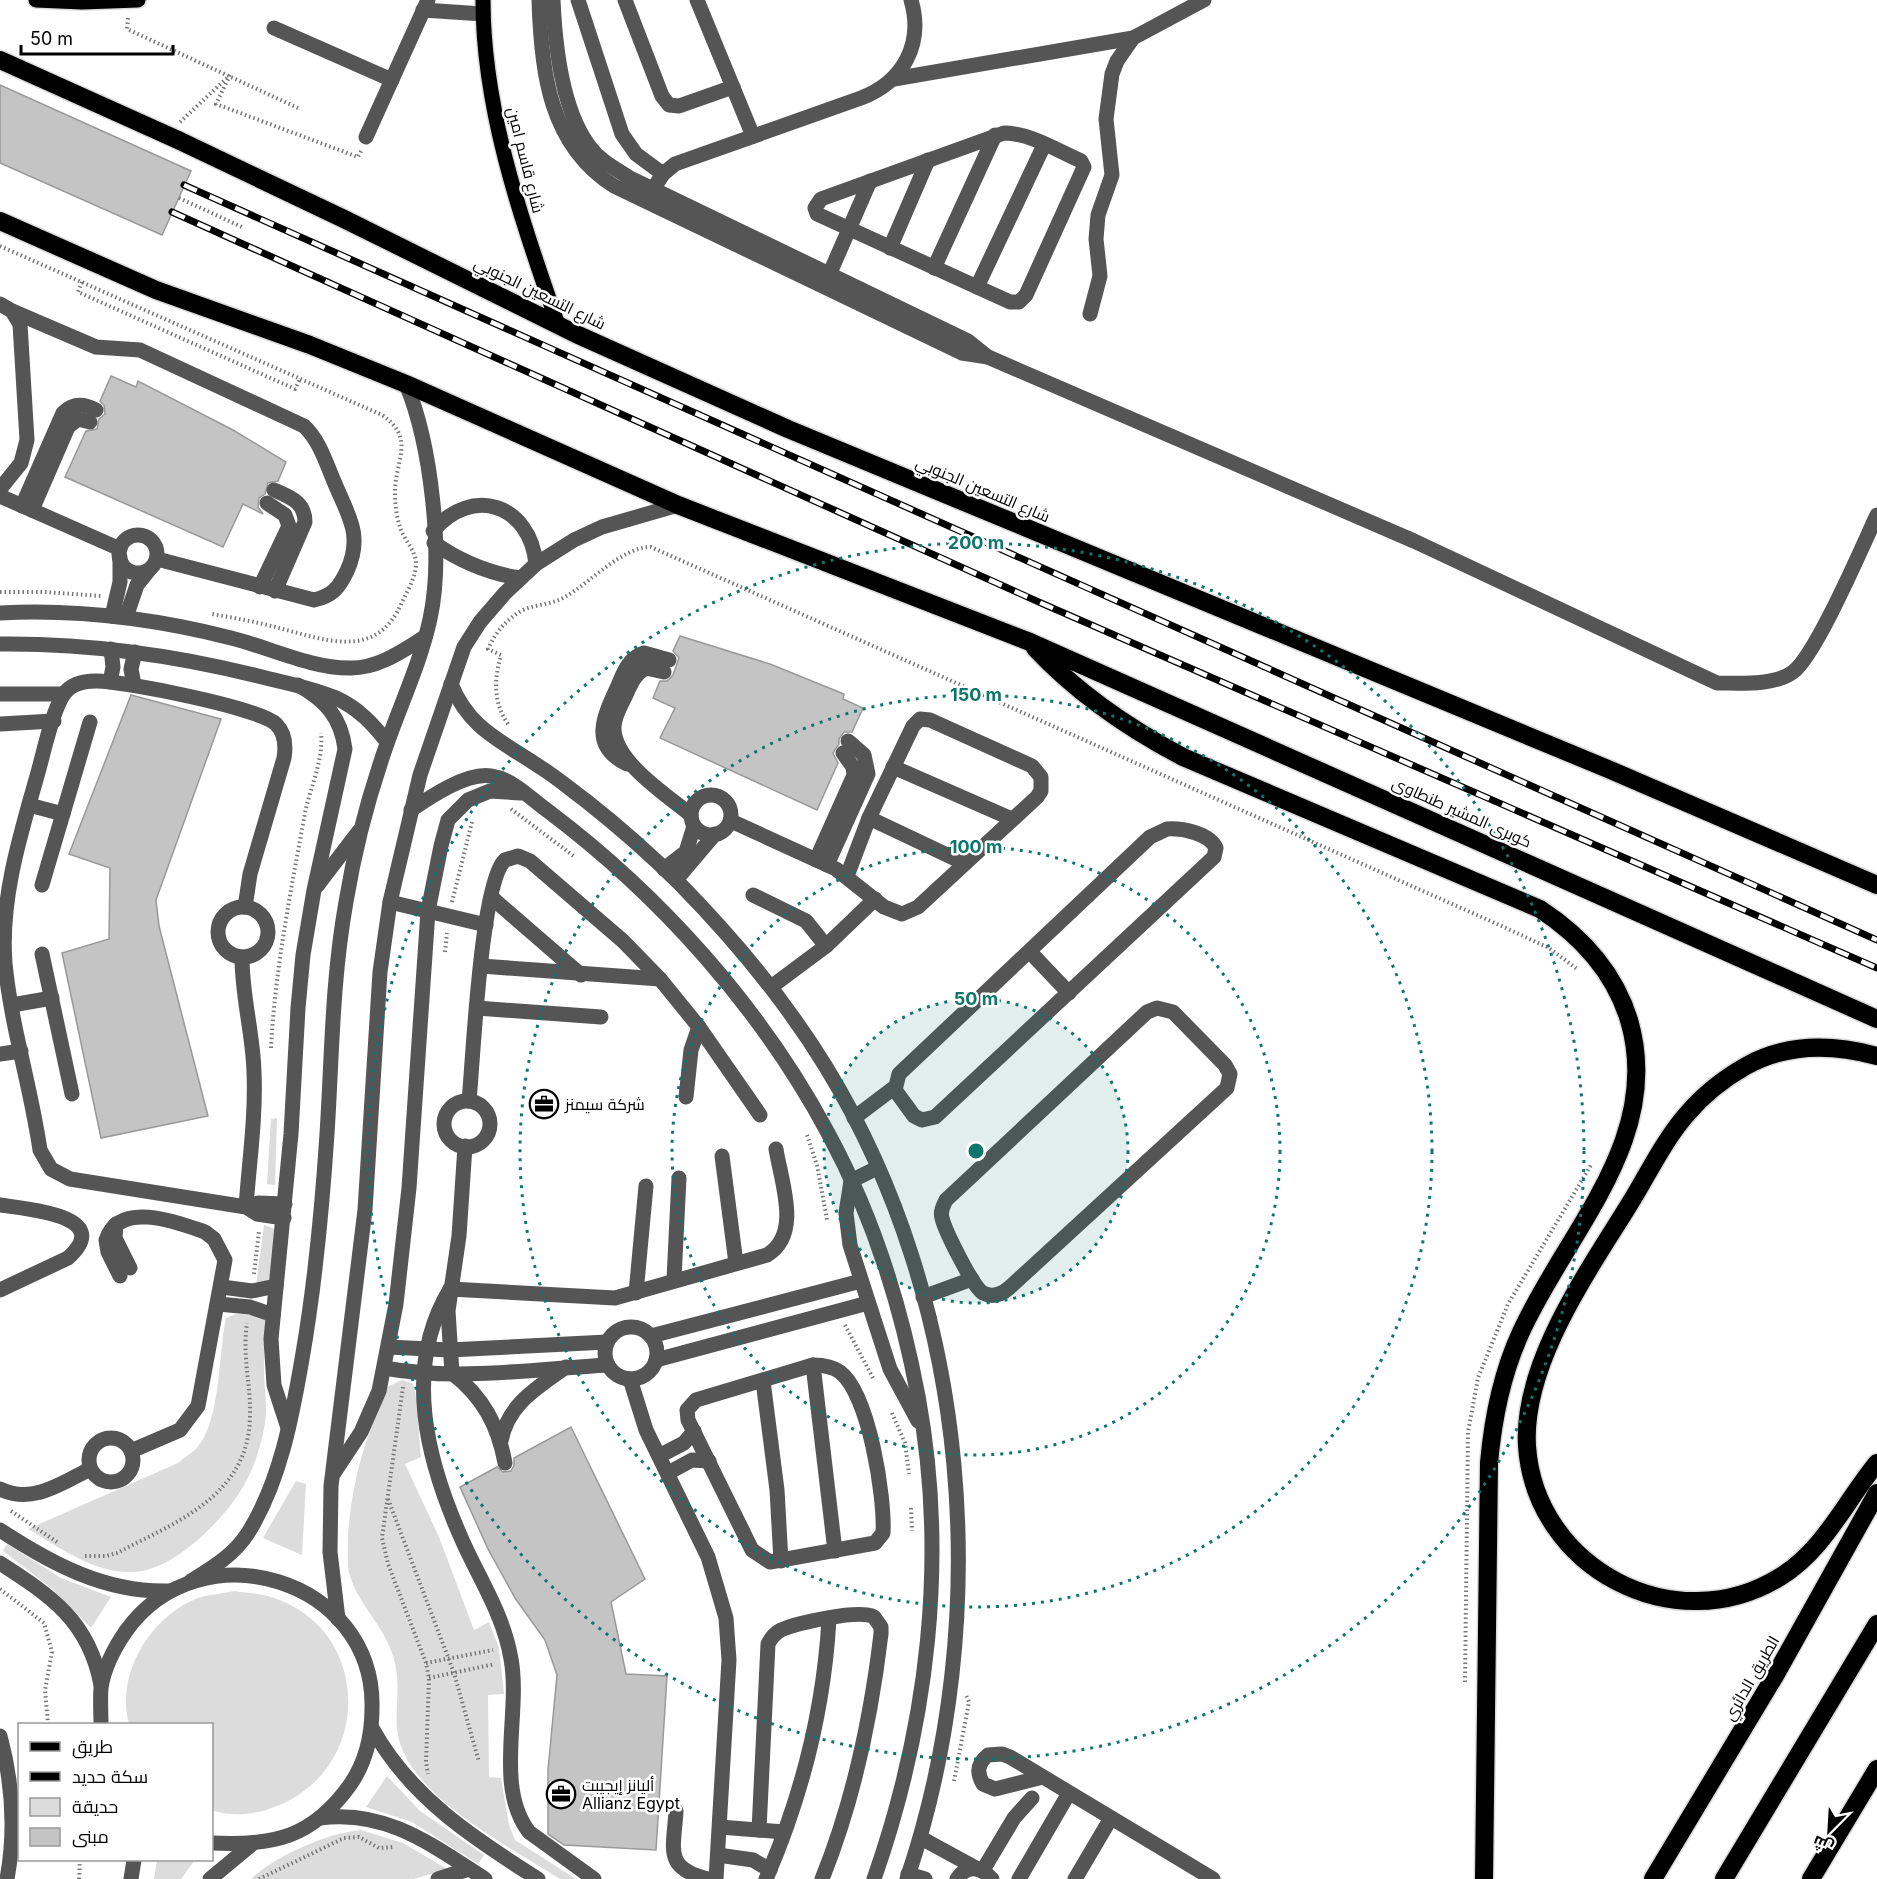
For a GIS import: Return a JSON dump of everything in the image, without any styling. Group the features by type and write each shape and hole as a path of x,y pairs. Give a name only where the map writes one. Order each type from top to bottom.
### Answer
{"highway":[{"name":"شارع التسعين الجنوبي","path":"0,60 345,219 558,325 788,429 1608,769 1877,885"},
{"path":"0,221 167,294 310,345 406,384 678,505 1030,642 1052,666 1101,707 1128,726 1183,757 1540,909 1576,936 1592,952 1611,980 1626,1011 1636,1055 1634,1111 1624,1144 1604,1186 1520,1334 1502,1384 1492,1436 1488,1521 1484,1879"},
{"name":"كوبرى المشير طنطاوى","path":"1030,642 1877,1019"},
{"path":"1877,1056 1834,1047 1790,1050 1748,1065 1698,1101 1673,1132 1581,1283 1545,1357 1533,1394 1527,1425 1530,1467 1543,1507 1566,1543 1589,1565 1616,1582 1656,1597 1698,1602 1750,1591 1779,1578 1812,1551 1877,1463"},
{"name":"الطريق الدائري","path":"1653,1879 1781,1665 1877,1492"},
{"path":"1724,1879 1877,1624"},
{"path":"1811,1879 1877,1769"}],"main road":[{"path":"36,0 138,0"},
{"name":"شارع قاسم امين","path":"483,7 494,106 507,164 558,325"}],"street":[{"path":"539,0 552,101 562,130 579,158 595,174 614,186 968,340 988,357 1414,541 1717,683 1759,683 1793,672 1813,647 1877,515"},
{"path":"554,0 554,27 567,97 577,125 590,147 610,166 826,280"},
{"path":"578,0 622,135 636,154 663,174"},
{"path":"625,0 666,102 678,106 733,87"},
{"path":"697,0 753,136"},
{"path":"653,189 663,174 675,164 873,94 894,79 902,69 913,45 915,19 911,0"},
{"path":"894,79 1133,38 1204,0"},
{"path":"366,137 425,5 483,7"},
{"path":"274,28 392,80"},
{"path":"1090,314 1100,276 1098,216 1112,175 1106,119 1112,74 1124,49 1133,38"},
{"path":"1012,133 1044,145 1081,161 1084,167 1026,295 1023,300 1014,303 849,230 822,217 815,208 817,202 995,135 1012,133"},
{"path":"934,268 995,135"},
{"path":"977,287 1044,145"},
{"path":"890,248 928,160"},
{"path":"826,280 870,181"},
{"path":"0,489 21,463 27,440 20,324 6,307"},
{"path":"0,496 120,553 127,570 135,573 153,564 314,600 327,597 342,583 356,549 353,529 312,433 295,421 140,350 96,347 6,307"},
{"path":"101,1687 114,1649 137,1616 169,1591 191,1581 231,1554 246,1535 258,1514 288,1428 315,1283 327,1130 329,1053 335,977 346,901 362,826 387,742 425,637 433,604 433,537 426,450 406,384"},
{"path":"27,508 68,427 78,419 93,416"},
{"path":"268,589 289,526 285,515 271,496"},
{"path":"433,537 444,518 458,509 473,505 490,506 512,515 529,532 536,564"},
{"path":"338,1618 330,1552 332,1475 358,1280 370,1129 374,1039 390,902 411,810 451,684 468,639 493,606 536,564 574,540 602,527 678,505"},
{"path":"139,536 153,543 153,564 136,585 119,616 117,598 121,575 120,553 124,542 139,536"},
{"path":"433,537 466,563 483,570 520,578"},
{"path":"0,613 119,616 190,627 333,667 371,666 388,659 425,637"},
{"path":"0,644 111,649 223,667 298,686 350,706 363,715 387,742"},
{"path":"110,682 111,649"},
{"path":"134,685 131,669 135,652"},
{"path":"667,666 640,671 615,718 616,743 632,766 707,835 715,834"},
{"path":"245,907 250,874 286,749 281,731 276,724 260,715 134,685 110,682 78,683 63,694 29,805 12,871 5,923 5,963 40,1150 44,1160 60,1175 246,1207 261,1215 284,1211"},
{"path":"451,684 465,711 480,728 542,768 585,800 676,880 713,918 771,987 821,1059 854,1118 878,1168 923,1297 943,1376 955,1477 958,1580 956,1632 943,1736 933,1793 908,1876 925,1879"},
{"path":"288,1428 278,1400 272,1370 273,1315 284,1211 299,997 314,890 345,748 343,736 333,713 314,694 298,686"},
{"path":"0,694 63,694"},
{"path":"731,821 847,876 892,912 912,912 1041,791 1041,777 1038,770 930,720 920,719 913,726 893,766 869,818 847,876"},
{"path":"0,724 54,721"},
{"path":"42,885 90,722"},
{"path":"821,862 854,775 846,747"},
{"path":"893,766 1012,819"},
{"path":"411,810 448,787 483,775 502,779 573,830 634,885 710,964 742,1004 802,1089 828,1133 851,1181 882,1259 897,1305 923,1428 932,1543 928,1640 909,1764 874,1879"},
{"path":"332,1475 370,1414 389,1347 406,1223 428,911 448,820 468,800 490,791 514,790 525,794"},
{"path":"664,869 686,852 698,799 714,795 728,804 731,821 727,827 715,834 676,880"},
{"path":"29,805 63,814"},
{"path":"869,818 964,864"},
{"path":"314,890 362,826"},
{"path":"854,1118 895,1087 899,1074 1155,834 1167,829 1180,829 1214,843 1216,853 1212,861 931,1119 922,1120 914,1116 895,1087"},
{"path":"469,1101 481,966 491,897 500,864 511,857 525,857 586,907 660,979 699,1027 760,1115"},
{"path":"753,894 806,921 826,946"},
{"path":"491,897 581,975"},
{"path":"771,987 826,946 875,899"},
{"path":"390,902 486,925"},
{"path":"245,907 253,909 265,918 269,933 263,948 250,956 242,957 228,952 219,938 218,930 224,916 230,910 245,907"},
{"path":"1030,952 1069,993"},
{"path":"42,954 72,1094"},
{"path":"242,957 243,994 251,1041 254,1089 246,1207"},
{"path":"481,966 660,979"},
{"path":"12,1005 52,998"},
{"path":"477,1008 601,1017"},
{"path":"1157,1008 1173,1012 1228,1069 1231,1079 1227,1088 1004,1292 998,1295 984,1293 972,1279 942,1219 946,1200 1147,1012 1157,1008"},
{"path":"686,1097 691,1050 699,1027"},
{"path":"0,1054 21,1051"},
{"path":"469,1101 485,1109 490,1126 482,1141 465,1146 451,1140 447,1133 445,1118 454,1105 469,1101"},
{"path":"465,1146 459,1236 450,1290 449,1350 452,1373 485,1405 501,1441 505,1463"},
{"path":"450,1290 602,1299 636,1293 674,1279 767,1255 780,1245 785,1237 787,1218 776,1149"},
{"path":"722,1156 736,1263"},
{"path":"851,1181 878,1168"},
{"path":"674,1279 679,1178"},
{"path":"851,1181 846,1205 847,1229 861,1281 894,1376 923,1428"},
{"path":"636,1293 646,1186"},
{"path":"246,1207 258,1203 284,1211"},
{"path":"0,1205 70,1218 79,1228 80,1238 68,1258 0,1290"},
{"path":"125,1272 106,1245 108,1234 116,1224 136,1216 146,1216 205,1232 214,1239 225,1260 201,1396 194,1416 171,1436 131,1451"},
{"path":"923,1297 972,1279"},
{"path":"651,1336 861,1281"},
{"path":"222,1287 252,1291 276,1286"},
{"path":"450,1290 437,1313 426,1350 423,1373 425,1424 433,1462 462,1541 496,1609 510,1653 514,1725 511,1788 516,1811 525,1827 537,1840 594,1879"},
{"path":"656,1360 868,1303"},
{"path":"218,1304 250,1307 273,1315"},
{"path":"627,1327 640,1328 651,1336 657,1352 656,1360 646,1373 630,1378 621,1377 608,1365 604,1350 614,1332 627,1327"},
{"path":"389,1347 449,1350 607,1342"},
{"path":"384,1368 423,1373 452,1373 608,1365"},
{"path":"813,1365 835,1551"},
{"path":"813,1365 832,1367 846,1378 870,1435 880,1487 882,1537 875,1543 781,1561 763,1559 752,1551 687,1415 692,1403 813,1365"},
{"path":"501,1441 506,1422 518,1404 566,1367"},
{"path":"630,1378 643,1422 716,1577 726,1618 729,1660 716,1879"},
{"path":"763,1381 777,1490 781,1561"},
{"path":"659,1456 684,1443 694,1431"},
{"path":"102,1439 119,1439 131,1451 131,1468 120,1480 103,1480 90,1469 90,1452 102,1439"},
{"path":"668,1473 692,1460 709,1461"},
{"path":"0,1489 13,1495 34,1495 90,1469"},
{"path":"0,1530 57,1564 92,1580 130,1589 169,1591"},
{"path":"0,1563 35,1585 68,1612 90,1647 101,1687 101,1723"},
{"path":"191,1581 230,1573 270,1578 307,1593 338,1618 355,1642 367,1670 372,1699 372,1728 366,1754 355,1778 339,1800 320,1818 299,1831 276,1840 251,1845 213,1843"},
{"path":"759,1830 768,1644 781,1630 829,1619 868,1614 878,1621 881,1634 874,1690 860,1762 840,1832 822,1879"},
{"path":"718,1855 753,1860 768,1875 784,1832 808,1752 824,1673 829,1619"},
{"path":"372,1728 399,1770 430,1803 494,1851 538,1879"},
{"path":"0,1736 14,1811 14,1834 7,1879"},
{"path":"1043,1777 1212,1879"},
{"path":"1019,1879 1069,1793"},
{"path":"984,1872 1014,1818 1032,1798"},
{"path":"676,1811 674,1853 678,1865 686,1872 708,1879"},
{"path":"320,1818 350,1815 382,1821 416,1836 485,1879"},
{"path":"1075,1879 1111,1818"},
{"path":"720,1827 784,1832"},
{"path":"921,1838 984,1872"},
{"path":"210,1879 251,1845"},
{"path":"131,1879 134,1861"},
{"path":"438,1879 469,1869"},
{"path":"957,1879 961,1873 984,1872"}],"path":[{"path":"131,1 127,29 298,108"},
{"path":"167,135 230,75"},
{"path":"230,75 216,104 358,157 366,137"},
{"path":"179,198 242,227"},
{"path":"0,246 382,415 399,434 402,451 396,474 395,506 401,530 414,555 412,579 399,609 385,628 353,643 342,644 206,612"},
{"path":"82,282 78,292 295,389 300,379"},
{"path":"516,732 508,724 498,705 495,683 501,655 488,649 496,633 522,611 558,601 626,554 642,547 651,547 1506,928 1562,956 1584,976"},
{"path":"0,592 45,592 117,598"},
{"path":"271,1053 277,985 298,855 322,743 319,726"},
{"path":"503,806 581,862"},
{"path":"444,958 459,866 474,817"},
{"path":"803,1127 817,1165 829,1224"},
{"path":"1465,1684 1468,1432 1478,1378 1508,1304 1594,1159"},
{"path":"252,1291 261,1215"},
{"path":"74,1552 94,1557 117,1553 198,1510 220,1491 231,1477 249,1432 249,1402 244,1360 250,1307"},
{"path":"840,1309 845,1326 875,1382"},
{"path":"405,1371 382,1538 388,1564 426,1663 429,1678 426,1762 429,1777"},
{"path":"891,1411 905,1443 909,1482"},
{"path":"388,1499 454,1673 478,1762"},
{"path":"911,1504 912,1540"},
{"path":"7,1509 65,1547"},
{"path":"0,1589 44,1623 52,1652 45,1690 48,1723"},
{"path":"426,1663 448,1658 510,1653"},
{"path":"429,1678 454,1673 510,1653"},
{"path":"260,1879 344,1838 359,1837 379,1848 400,1849"},
{"path":"79,1879 80,1861"}],"green space":[{"path":"277,1118 275,1185 267,1184 271,1119"},
{"path":"264,1225 275,1229 272,1279 256,1285"},
{"path":"236,1314 256,1315 265,1320 265,1420 259,1451 248,1478 224,1513 211,1527 196,1541 164,1563 148,1570 132,1572 91,1564 28,1529 178,1463 196,1449 204,1437 214,1405 226,1318"},
{"path":"402,1380 412,1383 415,1388 421,1457 405,1464 439,1537 474,1630 489,1622 499,1648 504,1694 488,1695 489,1777 501,1778 509,1825 515,1840 576,1879 560,1879 468,1821 426,1784 410,1764 400,1743 397,1723 397,1677 392,1653 388,1642 353,1584 349,1573 348,1536 356,1478 372,1424 387,1387"},
{"path":"296,1481 306,1484 302,1555 263,1538"},
{"path":"7,1544 61,1578 111,1597 91,1628 51,1588 3,1551"},
{"path":"234,1591 258,1594 271,1597 305,1613 329,1638 343,1668 348,1700 344,1733 330,1763 307,1789 274,1807 259,1812 227,1814 213,1810 213,1723 129,1723 126,1705 127,1686 132,1667 141,1649 165,1618 202,1597"},
{"path":"387,1776 420,1811 484,1855 478,1864 412,1822 366,1807"},
{"path":"361,1830 403,1843 447,1869 414,1879 251,1879 261,1870 302,1847 333,1836"},
{"path":"157,1861 194,1861 181,1879 154,1879"}],"building":[{"path":"0,85 191,171 162,235 0,163"},
{"path":"111,376 136,387 138,381 233,430 286,462 278,481 268,483 265,494 259,498 258,507 263,514 243,504 223,547 65,477 86,431 97,429 99,419 105,414 104,405 100,401"},
{"path":"680,636 770,664 844,694 843,699 863,708 852,732 844,732 839,739 839,744 833,753 838,763 817,810 660,738 675,708 653,698 660,681 667,681 673,675 679,658 673,651"},
{"path":"131,695 221,719 156,900 159,926 208,1116 101,1138 62,953 109,939 110,868 69,854"},
{"path":"571,1427 645,1579 611,1602 626,1674 667,1676 656,1850 564,1845 548,1834 548,1770 557,1675 545,1640 515,1598 488,1549 460,1487 497,1467 503,1472 511,1471 514,1458"}],"railway":[{"path":"184,185 1877,940"},
{"path":"172,212 1041,603 1877,968"}],"place":[{"name":"شركة سيمنز","path":"544,1104"},
{"name":"أليانز إيجيبت Allianz Egypt","path":"561,1794"}]}
